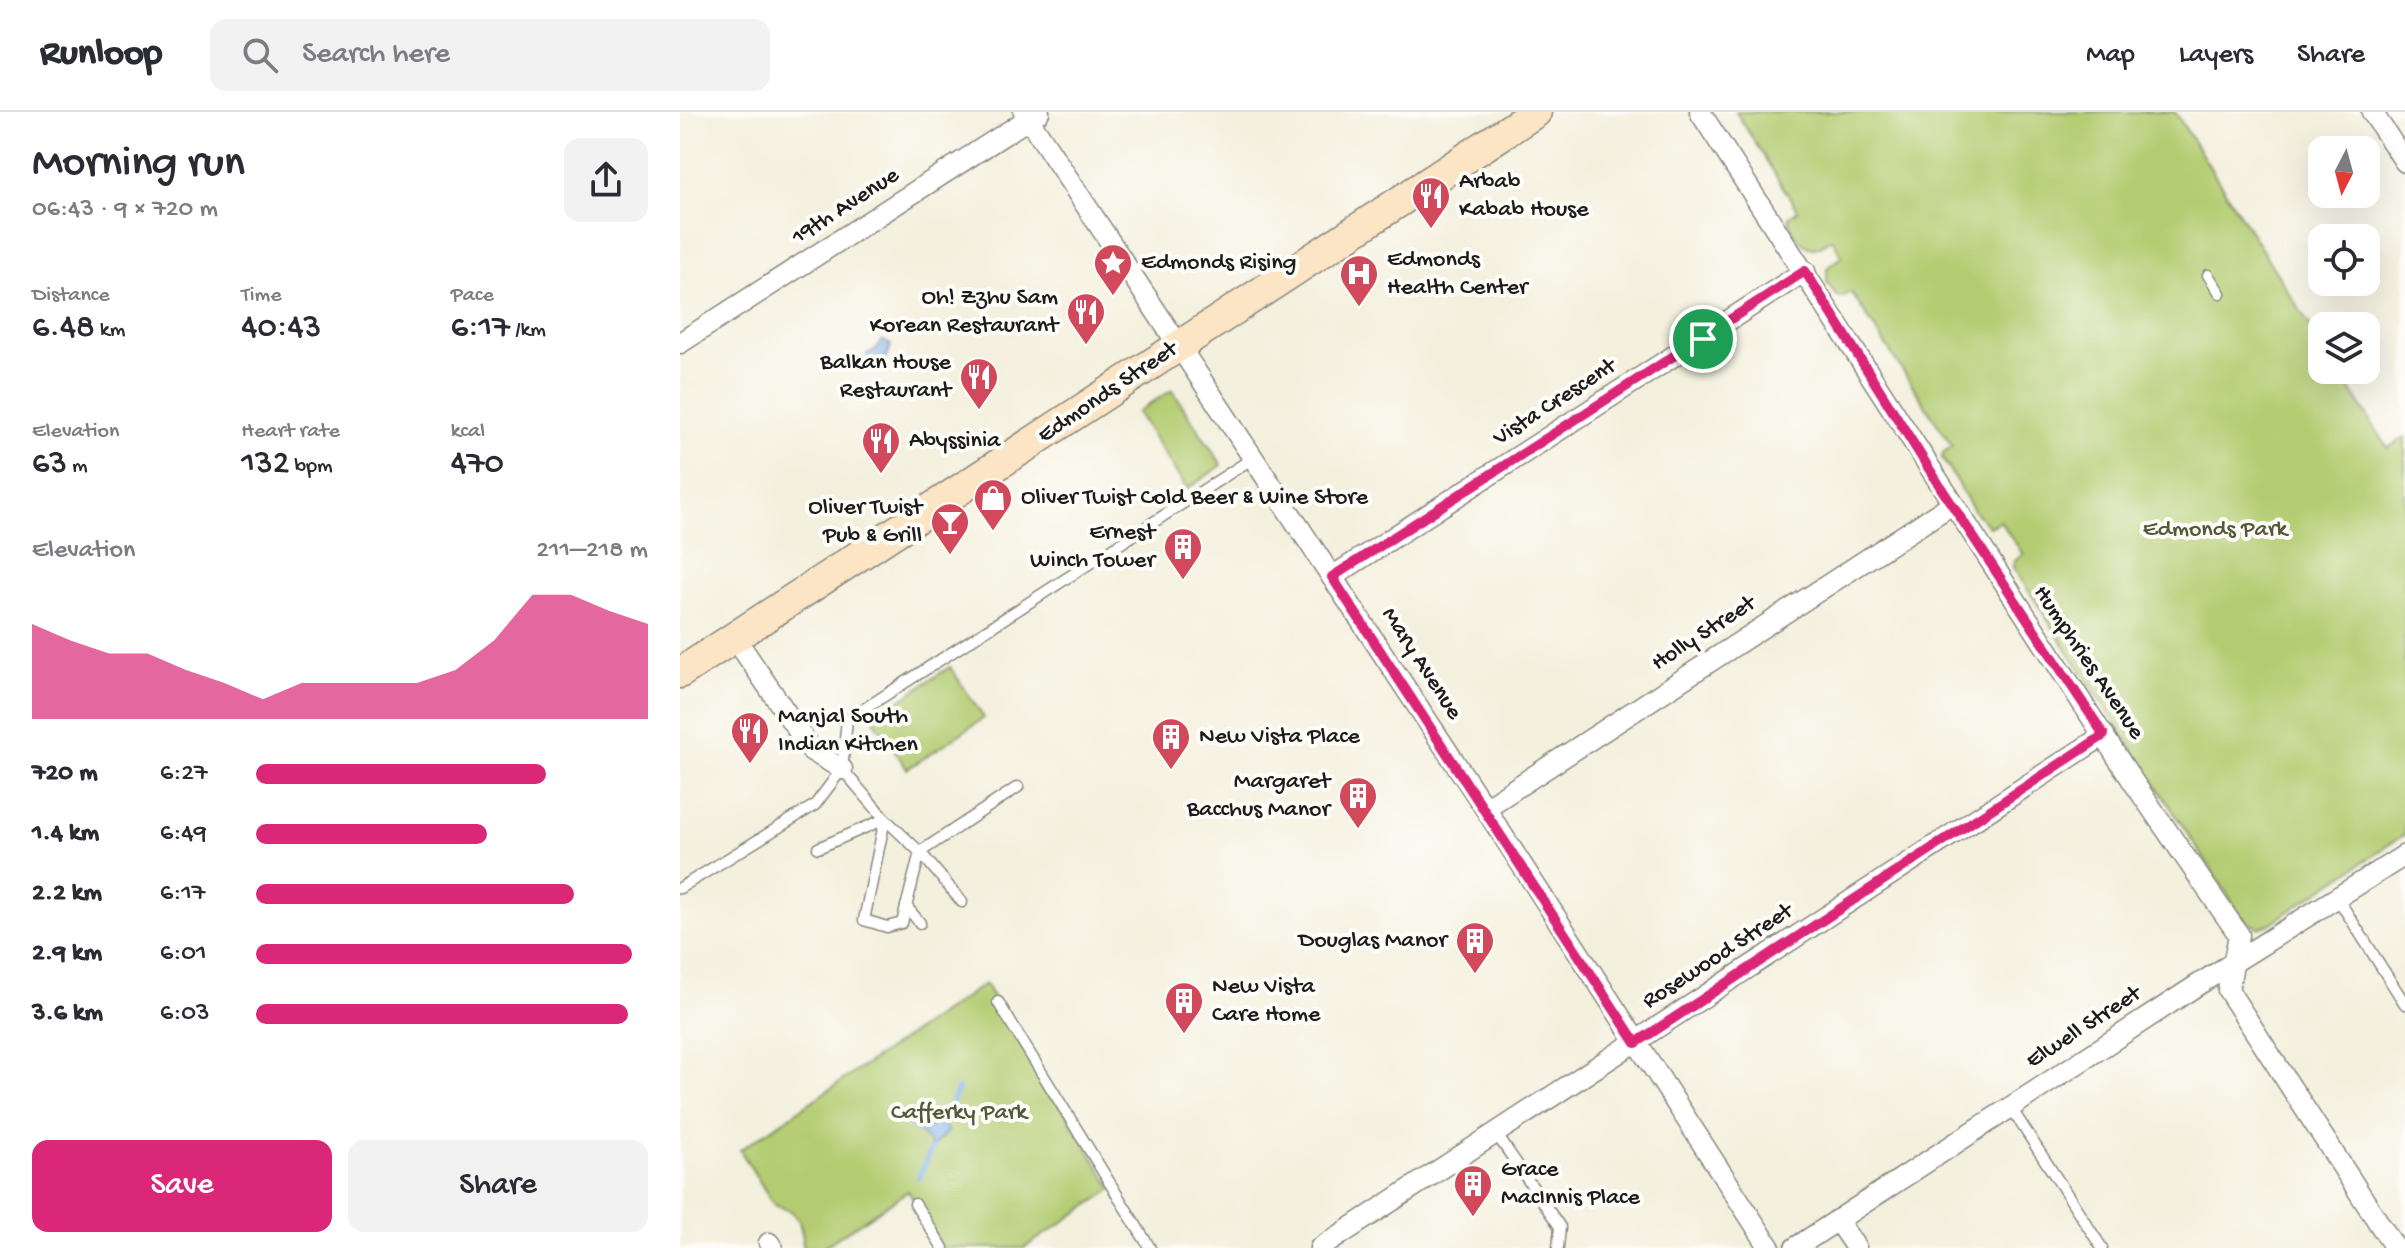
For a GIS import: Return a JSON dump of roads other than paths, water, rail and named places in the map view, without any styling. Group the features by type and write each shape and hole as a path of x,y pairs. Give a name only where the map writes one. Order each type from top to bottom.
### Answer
{"street":[{"name":"Edmonds Street","path":"680,673 1536,112"},
{"name":"Humphries Avenue","path":"1700,112 1952,504 2239,935 2228,990 2395,1248"},
{"path":"2372,112 2405,162"},
{"name":"Mary Avenue","path":"1031,114 1770,1248"},
{"name":"19th Avenue","path":"680,343 1031,114"},
{"name":"Vista Crescent","path":"1332,577 1805,271"},
{"name":"Holly Street","path":"1485,808 1952,504"},
{"path":"735,638 812,751 842,769"},
{"name":"Rosewood Street","path":"1320,1248 2104,735"},
{"name":"Elwell Street","path":"1795,1248 2405,855"},
{"path":"1837,1220 1856,1248"}],"lane":[{"path":"2208,275 2220,293"},
{"path":"680,888 815,805 842,769 847,720 1253,458"},
{"path":"842,769 962,902"},
{"path":"885,819 864,920 887,927 902,923 920,852 1018,787"},
{"path":"818,848 885,819"},
{"path":"2338,899 2405,1004"},
{"path":"906,906 920,923"},
{"path":"998,1002 1150,1248"},
{"path":"2011,1108 2100,1247"},
{"path":"1495,1132 1560,1227 1558,1248"},
{"path":"915,1204 943,1248"}],"water":[{"path":"882,340 891,345 888,355 878,367 869,367 867,354 876,349"},
{"path":"943,1123 948,1131 931,1149 929,1142 918,1131"}],"waterway":[{"path":"943,1123 958,1089"},
{"path":"890,1112 906,1118 918,1131"},
{"path":"919,1177 931,1149"}],"place":[{"name":"Arbab Kabab House","path":"1431,230"},
{"name":"Edmonds Rising","path":"1113,297"},
{"name":"Edmonds Health Center","path":"1359,308"},
{"name":"Oh! Zzhu Sam Korean Restaurant","path":"1086,346"},
{"name":"Balkan House Restaurant","path":"979,411"},
{"name":"Abyssinia","path":"881,475"},
{"name":"Oliver Twist Cold Beer & Wine Store","path":"993,532"},
{"name":"Oliver Twist Pub & Grill","path":"950,556"},
{"name":"Ernest Winch Tower","path":"1183,581"},
{"name":"Manjal South Indian Kitchen","path":"750,765"},
{"name":"New Vista Place","path":"1171,771"},
{"name":"Margaret Bacchus Manor","path":"1358,830"},
{"name":"Douglas Manor","path":"1475,975"},
{"name":"New Vista Care Home","path":"1184,1035"},
{"name":"Grace MacInnis Place","path":"1473,1218"}],"park label":[{"name":"Edmonds Park","path":"2215,530"},
{"name":"Cafferky Park","path":"959,1113"}]}
